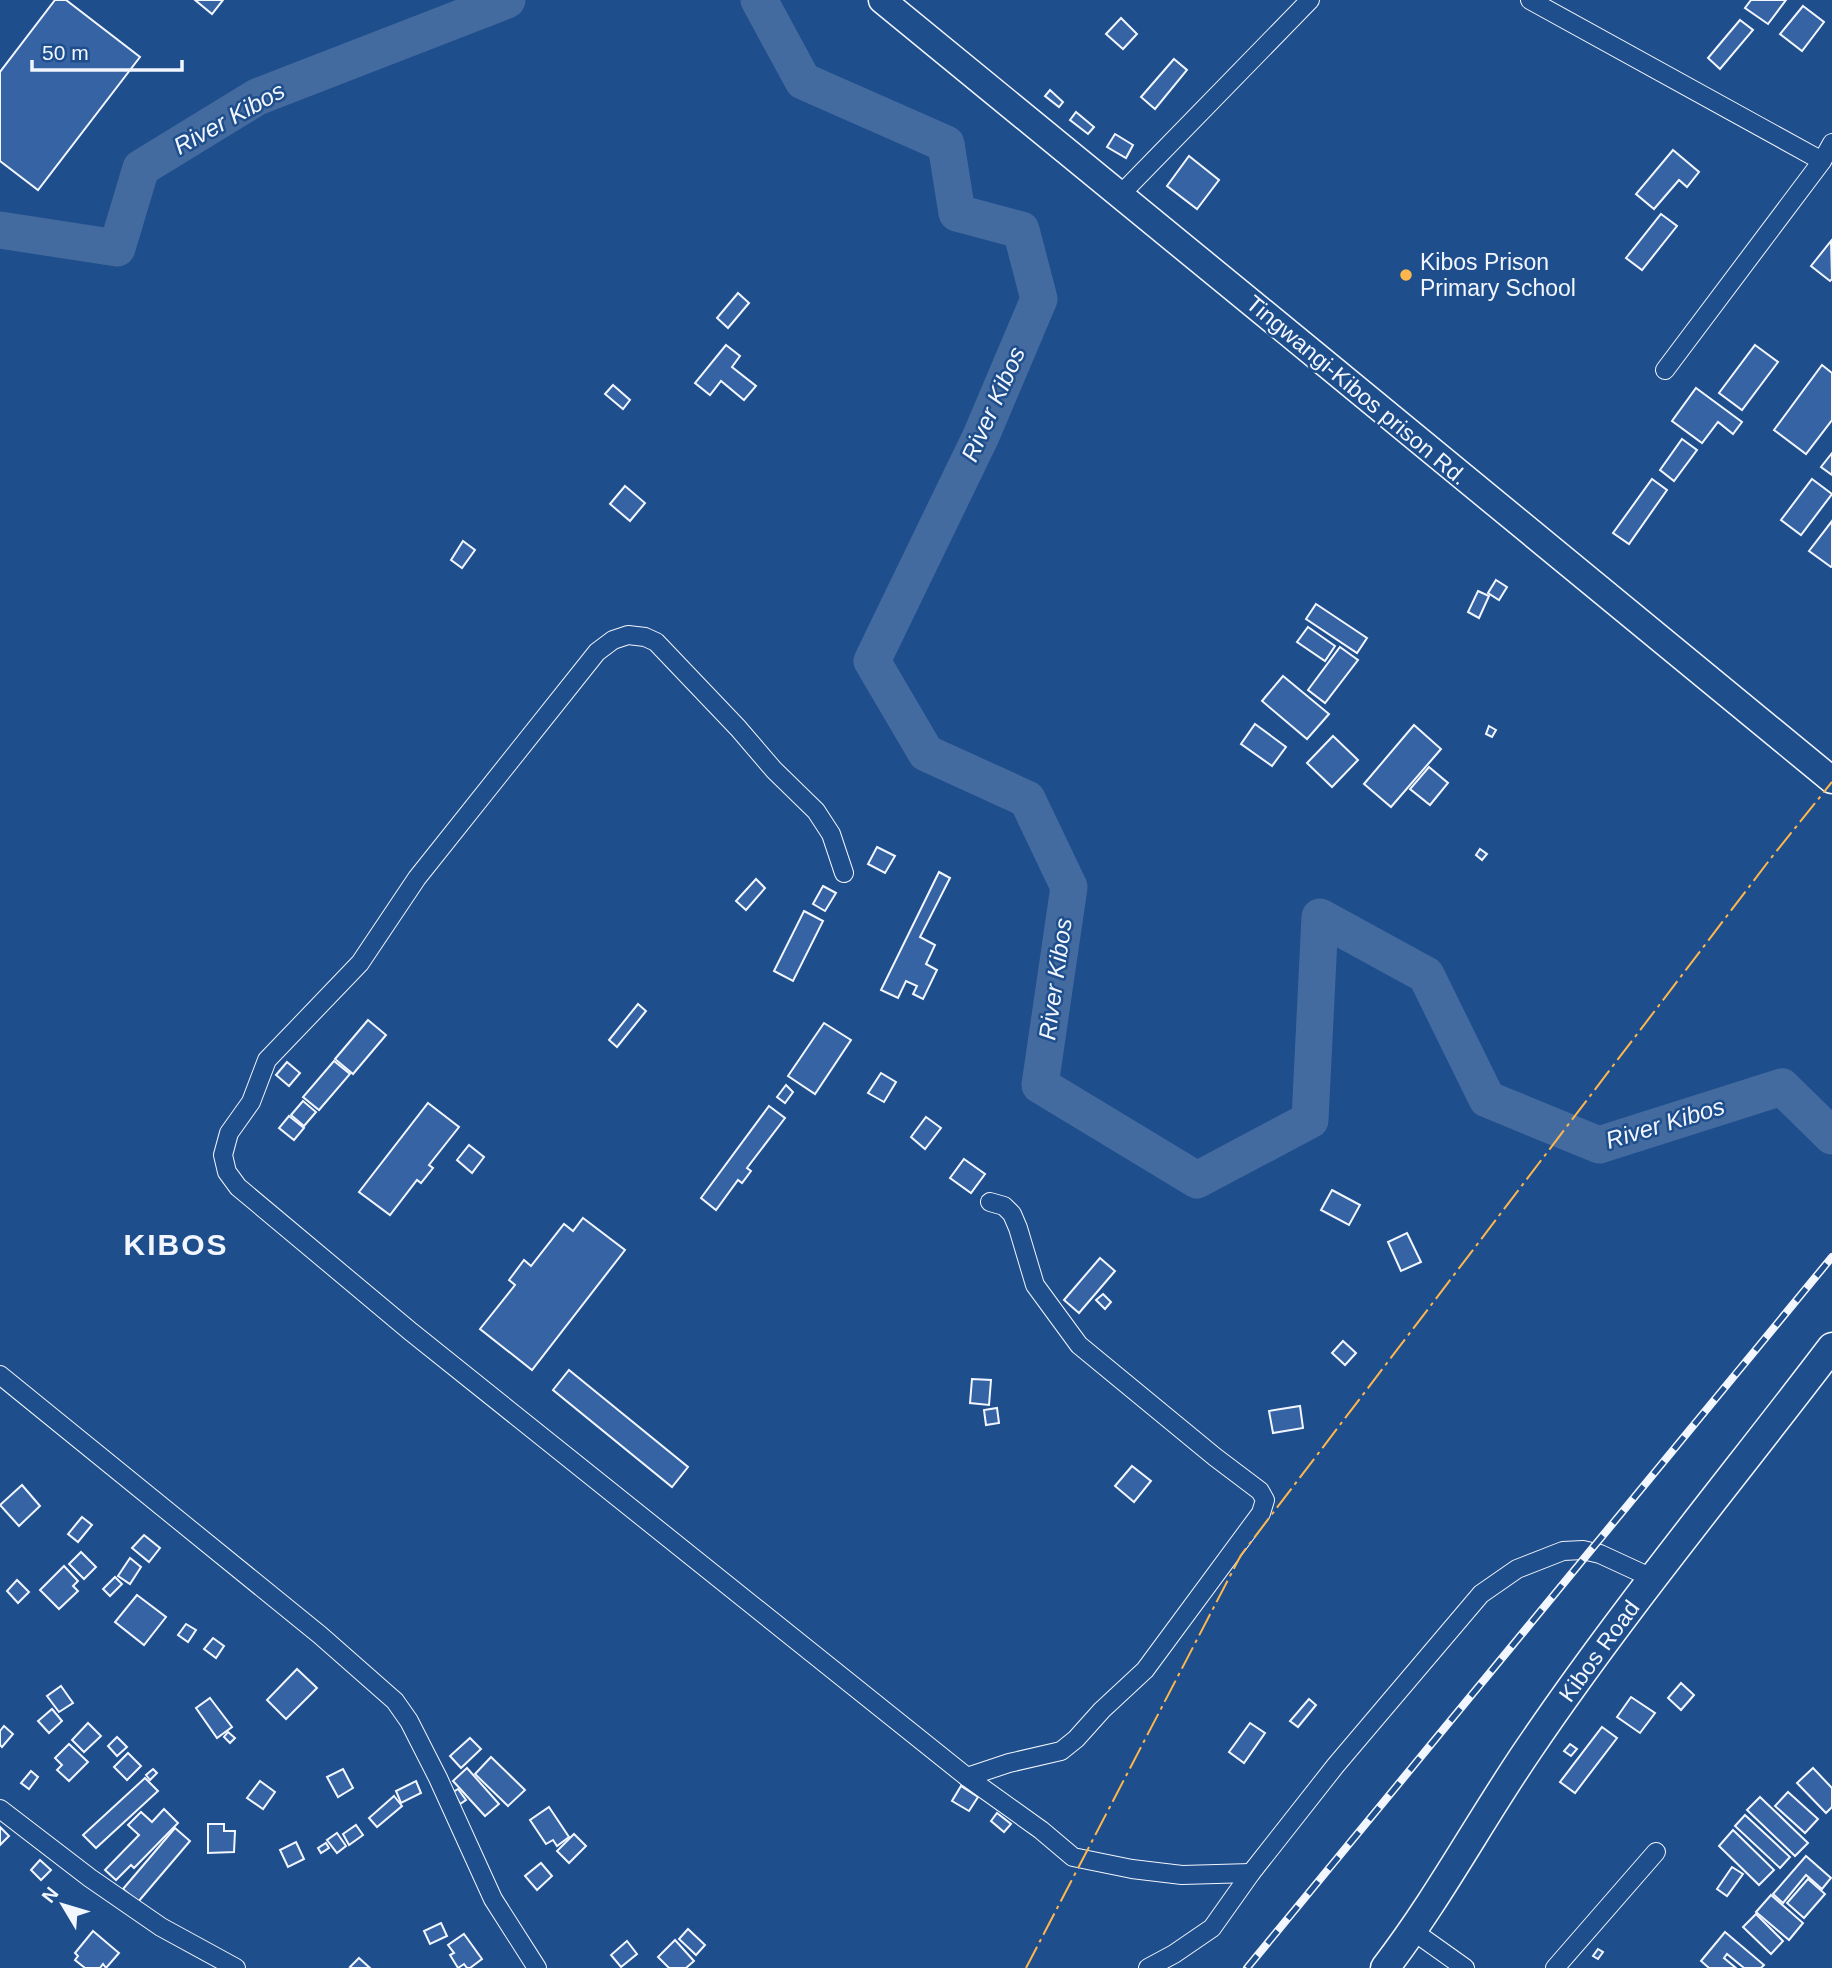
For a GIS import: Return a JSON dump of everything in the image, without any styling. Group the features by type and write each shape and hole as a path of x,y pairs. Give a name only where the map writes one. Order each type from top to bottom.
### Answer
{"main road":[{"name":"Kibos Road","path":"1385,1968 1413,1931 1528,1750 1652,1578 1830,1353"}],"street":[{"name":"Tingwangi-Kibos prison Rd.","path":"882,0 1122,194 1832,780"},
{"path":"1122,194 1310,0"},
{"path":"1530,0 1822,161"},
{"path":"1665,370 1822,161 1832,143"},
{"path":"844,873 831,834 816,811 774,770 738,727 664,650 645,636 628,635 613,640 597,652 417,878 360,963 267,1060 251,1102 229,1133 223,1155 227,1172 238,1187 410,1331 967,1777 1041,1830 1073,1857 1132,1869 1182,1875 1251,1873"},
{"path":"967,1777 1009,1763 1061,1751 1076,1739 1102,1710 1145,1670 1261,1513 1265,1500 1260,1491 1079,1345 1035,1285 1012,1214 1004,1206 990,1202"},
{"path":"0,1375 329,1642 395,1701 409,1720 438,1777 492,1899 537,1968"},
{"path":"1148,1968 1174,1954 1212,1927 1336,1765 1481,1594 1517,1569 1563,1551 1583,1550 1600,1554 1652,1578"},
{"path":"0,1810 90,1878 161,1927 236,1968"},
{"path":"1555,1968 1656,1852"},
{"path":"1413,1931 1465,1968"}],"building":[{"path":"55,0 66,0 140,57 38,190 0,161 0,72"},
{"path":"195,0 223,0 212,14"},
{"path":"1751,0 1786,0 1768,24 1745,8"},
{"path":"1803,6 1824,22 1802,51 1780,34"},
{"path":"1121,18 1137,34 1123,49 1106,34"},
{"path":"1740,20 1753,30 1720,69 1708,58"},
{"path":"1174,59 1187,70 1155,109 1141,97"},
{"path":"1050,90 1063,102 1059,107 1045,96"},
{"path":"1076,112 1094,127 1088,134 1070,120"},
{"path":"1115,134 1133,145 1126,158 1107,147"},
{"path":"1673,150 1699,172 1687,187 1679,180 1654,209 1636,194"},
{"path":"1189,156 1219,180 1197,209 1167,186"},
{"path":"1661,214 1677,226 1642,270 1626,258"},
{"path":"1831,241 1832,279 1830,281 1811,266"},
{"path":"738,293 749,303 728,328 717,318"},
{"path":"726,345 740,356 732,367 756,386 744,400 721,381 710,395 695,383"},
{"path":"1755,345 1778,362 1742,410 1719,393"},
{"path":"1822,365 1832,373 1832,420 1806,454 1774,430"},
{"path":"613,385 630,400 623,409 605,394"},
{"path":"1696,388 1742,422 1733,434 1718,422 1702,443 1672,421"},
{"path":"1682,439 1697,450 1674,481 1660,470"},
{"path":"1832,453 1832,475 1821,467"},
{"path":"1652,479 1667,490 1629,544 1613,533"},
{"path":"1812,479 1832,494 1801,535 1781,520"},
{"path":"625,486 645,503 630,521 610,504"},
{"path":"1832,521 1832,566 1831,567 1809,551"},
{"path":"463,541 475,550 462,568 451,560"},
{"path":"1496,580 1507,587 1499,600 1488,593"},
{"path":"1478,591 1489,596 1479,618 1468,612"},
{"path":"1316,604 1367,638 1357,653 1306,619"},
{"path":"1308,627 1335,646 1325,661 1297,642"},
{"path":"1340,647 1358,660 1325,703 1308,690"},
{"path":"1283,676 1329,714 1307,739 1262,701"},
{"path":"1255,724 1286,747 1272,766 1241,744"},
{"path":"1414,725 1441,749 1391,807 1364,784"},
{"path":"1489,726 1496,730 1492,737 1486,734"},
{"path":"1333,736 1358,760 1332,787 1307,763"},
{"path":"1429,767 1448,783 1430,805 1410,789"},
{"path":"877,847 895,856 885,873 868,864"},
{"path":"1480,849 1487,854 1482,860 1476,855"},
{"path":"939,872 950,878 920,937 935,945 926,964 937,970 923,999 913,994 917,986 906,981 898,998 881,990"},
{"path":"756,879 765,888 746,910 736,901"},
{"path":"823,886 836,893 825,911 813,904"},
{"path":"804,911 823,921 793,981 774,971"},
{"path":"638,1004 646,1011 617,1047 609,1040"},
{"path":"368,1020 386,1035 353,1074 335,1059"},
{"path":"824,1023 851,1040 815,1094 788,1076"},
{"path":"334,1061 350,1074 319,1110 303,1097"},
{"path":"287,1062 300,1073 289,1086 276,1075"},
{"path":"881,1073 896,1082 884,1102 868,1093"},
{"path":"786,1085 793,1092 785,1103 777,1097"},
{"path":"303,1101 316,1112 304,1126 291,1115"},
{"path":"428,1103 459,1127 429,1165 433,1168 421,1183 417,1180 390,1215 359,1192"},
{"path":"769,1106 785,1118 747,1168 751,1171 742,1183 738,1180 716,1210 701,1198"},
{"path":"289,1116 304,1128 294,1140 279,1128"},
{"path":"926,1117 941,1128 925,1149 911,1137"},
{"path":"469,1145 484,1157 472,1173 457,1160"},
{"path":"964,1159 985,1174 971,1193 950,1178"},
{"path":"1332,1190 1360,1205 1349,1225 1321,1210"},
{"path":"583,1218 625,1250 532,1370 480,1329 515,1285 509,1280 524,1260 531,1266 564,1224 573,1231"},
{"path":"1407,1233 1421,1262 1401,1271 1388,1242"},
{"path":"1100,1258 1115,1271 1079,1313 1064,1300"},
{"path":"1103,1294 1111,1302 1105,1309 1096,1300"},
{"path":"1343,1341 1356,1353 1345,1365 1332,1353"},
{"path":"569,1370 688,1467 672,1487 553,1390"},
{"path":"972,1379 991,1380 989,1405 970,1403"},
{"path":"1300,1406 1303,1428 1273,1433 1269,1411"},
{"path":"997,1408 999,1423 986,1425 984,1410"},
{"path":"1132,1466 1151,1481 1134,1502 1115,1486"},
{"path":"22,1485 40,1506 19,1526 0,1505"},
{"path":"82,1517 92,1525 78,1542 68,1534"},
{"path":"144,1535 160,1548 149,1562 132,1548"},
{"path":"81,1552 96,1567 84,1579 69,1564"},
{"path":"130,1558 141,1567 130,1584 118,1576"},
{"path":"64,1566 78,1581 73,1586 78,1591 59,1609 40,1590"},
{"path":"115,1577 122,1584 110,1596 103,1589"},
{"path":"17,1580 29,1592 18,1603 7,1591"},
{"path":"137,1595 166,1617 144,1645 115,1622"},
{"path":"186,1624 196,1630 188,1642 178,1635"},
{"path":"213,1638 224,1646 216,1658 204,1649"},
{"path":"297,1669 317,1688 286,1719 267,1700"},
{"path":"1681,1683 1694,1695 1681,1710 1668,1698"},
{"path":"61,1686 73,1703 59,1712 47,1696"},
{"path":"1631,1697 1655,1713 1640,1733 1617,1717"},
{"path":"210,1698 232,1727 217,1738 196,1708"},
{"path":"1309,1699 1316,1705 1298,1727 1290,1721"},
{"path":"52,1709 62,1721 49,1733 38,1721"},
{"path":"88,1723 101,1736 84,1752 72,1740"},
{"path":"1250,1723 1265,1733 1244,1763 1229,1752"},
{"path":"4,1726 13,1734 2,1747 0,1731"},
{"path":"1602,1727 1617,1738 1575,1793 1560,1782"},
{"path":"228,1732 235,1738 230,1743 224,1737"},
{"path":"117,1737 127,1747 117,1756 108,1746"},
{"path":"470,1738 481,1749 461,1768 450,1756"},
{"path":"69,1744 88,1762 69,1781 57,1770 62,1765 55,1758"},
{"path":"1570,1744 1577,1749 1571,1756 1564,1751"},
{"path":"128,1753 141,1766 127,1780 114,1767"},
{"path":"491,1757 525,1790 508,1806 475,1774"},
{"path":"467,1768 499,1804 485,1816 453,1781"},
{"path":"1813,1768 1832,1788 1832,1807 1826,1813 1797,1783"},
{"path":"153,1769 157,1773 150,1780 146,1775"},
{"path":"343,1769 353,1788 338,1797 327,1777"},
{"path":"31,1771 38,1777 29,1789 21,1783"},
{"path":"145,1778 158,1791 96,1848 83,1835"},
{"path":"260,1781 275,1792 263,1809 247,1798"},
{"path":"416,1781 421,1793 401,1803 396,1791"},
{"path":"961,1786 978,1797 969,1811 952,1801"},
{"path":"458,1789 466,1800 460,1804 453,1792"},
{"path":"1788,1792 1818,1819 1805,1833 1775,1806"},
{"path":"394,1796 402,1806 377,1827 369,1818"},
{"path":"1760,1797 1808,1843 1795,1856 1747,1810"},
{"path":"549,1807 569,1837 557,1846 553,1840 546,1844 530,1820"},
{"path":"164,1809 178,1823 134,1868 131,1865 116,1880 105,1870 139,1835 128,1825 141,1812 152,1822"},
{"path":"997,1813 1011,1824 1004,1832 991,1821"},
{"path":"1745,1815 1790,1857 1780,1868 1735,1826"},
{"path":"208,1824 224,1824 224,1831 235,1831 234,1852 208,1853"},
{"path":"356,1825 363,1835 349,1845 343,1834"},
{"path":"0,1827 9,1836 0,1845"},
{"path":"175,1828 190,1841 138,1902 123,1889"},
{"path":"1733,1830 1774,1870 1759,1885 1719,1846"},
{"path":"337,1833 346,1846 337,1853 327,1840"},
{"path":"574,1834 586,1846 569,1863 557,1851"},
{"path":"296,1842 304,1859 288,1867 280,1850"},
{"path":"326,1843 329,1848 321,1853 318,1848"},
{"path":"1806,1856 1831,1878 1822,1889 1806,1875 1783,1903 1773,1894"},
{"path":"40,1860 51,1870 41,1880 31,1870"},
{"path":"541,1863 552,1876 537,1890 525,1876"},
{"path":"1732,1867 1743,1874 1727,1896 1717,1889"},
{"path":"1808,1879 1825,1894 1804,1918 1787,1903"},
{"path":"1771,1895 1803,1923 1789,1940 1756,1912"},
{"path":"1756,1914 1783,1941 1771,1954 1743,1927"},
{"path":"441,1923 447,1936 430,1944 424,1931"},
{"path":"688,1929 705,1945 696,1955 679,1939"},
{"path":"93,1931 119,1953 106,1968 103,1964 100,1968 85,1968 75,1960 78,1956 75,1953"},
{"path":"1725,1932 1764,1965 1761,1968 1744,1968 1727,1954 1724,1958 1736,1968 1709,1968 1701,1961"},
{"path":"464,1934 482,1959 470,1968 464,1964 458,1968 450,1955 454,1953 448,1945"},
{"path":"675,1940 694,1961 686,1968 669,1968 658,1957"},
{"path":"627,1941 637,1954 621,1967 611,1955"},
{"path":"1598,1949 1603,1952 1598,1959 1593,1956"},
{"path":"359,1958 370,1968 350,1967"}],"waterway":[{"name":"River Kibos","path":"0,230 117,248 141,168 257,97 507,0"},
{"name":"River Kibos","path":"759,0 803,81 946,144 957,213 1021,230 1039,299 981,436 872,661 926,753 1027,799 1069,887 1040,1085 1197,1180 1310,1120 1320,917 1426,975 1487,1099 1599,1145 1782,1087 1832,1136"}],"railway":[{"path":"1247,1968 1832,1257"}],"power":[{"path":"1026,1968 1241,1555 1771,858 1832,782"}],"place":[{"name":"Kibos Prison Primary School","path":"1406,275"}],"district":[{"name":"KIBOS","path":"176,1244"}]}
